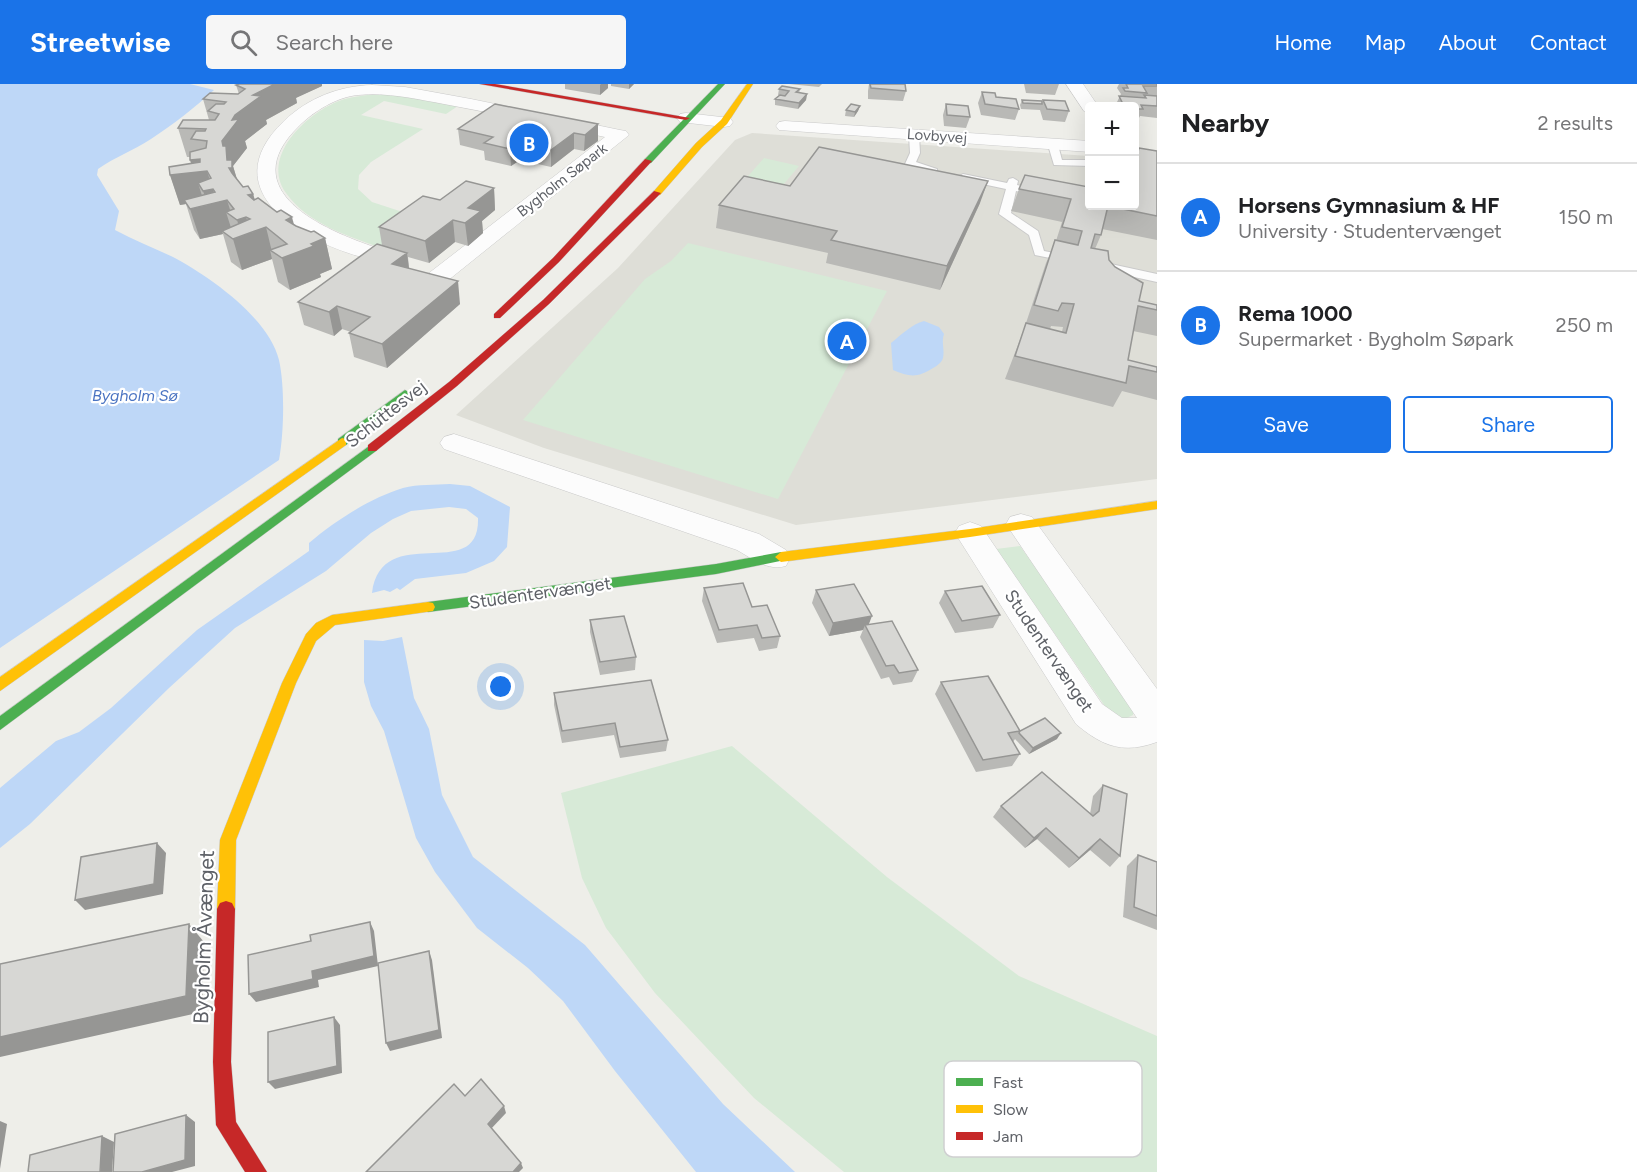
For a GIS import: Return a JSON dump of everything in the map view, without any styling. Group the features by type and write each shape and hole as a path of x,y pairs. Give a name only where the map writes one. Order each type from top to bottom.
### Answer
{"main road":[{"path":"483,84 686,118"},
{"path":"489,322 572,245 686,118 722,84"},
{"name":"Schüttesvej","path":"0,724 326,484 453,384 555,294 653,198 699,145 724,122 750,84"},
{"name":"Schüttesvej","path":"0,686 310,466 420,382"},
{"name":"Studentervænget","path":"311,638 321,627 332,620 716,569 775,558 970,533 1157,505"},
{"name":"Bygholm Åvænget","path":"257,1172 226,1125 222,1062 228,840 289,683 311,638"}],"street":[{"path":"1074,84 1082,92 1087,102"},
{"name":"Bygholm Søpark","path":"369,253 325,236 296,219 278,201 267,183 265,165 276,139 299,117 340,93 358,90 397,91 490,107 620,135 585,160 428,285"},
{"path":"490,107 530,92"},
{"path":"686,118 724,122"},
{"name":"Lovbyvej","path":"785,126 1085,147"},
{"path":"454,443 670,510 748,542 775,558"},
{"name":"Studentervænget","path":"970,533 1089,714 1103,726 1123,735 1138,734 1152,729 1156,718 1150,707 1021,524"}],"lane":[{"path":"914,135 915,153 910,163 911,166 1012,184 1085,203"},
{"path":"1053,145 1058,163 1085,163"},
{"path":"1012,184 1005,214 1034,233 1039,252 1157,278"}],"shaded area":[{"path":"752,133 1085,156 1085,210 1139,210 1139,197 1157,163 1157,479 796,525 544,448 456,415 618,268 735,140"}],"green space":[{"path":"374,94 396,95 458,106 446,114 384,101 361,115 423,129 371,162 359,175 358,189 372,202 421,218 384,249 330,228 306,213 286,193 280,179 279,166 282,152 289,140 310,118 339,101"},
{"path":"764,158 799,166 778,191 742,183"},
{"path":"688,243 887,291 778,499 523,420 645,279 671,261"},
{"path":"1020,546 1134,706 1133,715 1125,719 1109,712 996,549"},
{"path":"732,746 887,877 1019,976 1157,1036 1157,1172 844,1172 754,1098 655,993 606,928 582,878 561,793"}],"water":[{"name":"Bygholm Sø","path":"0,84 190,84 214,90 184,116 145,143 98,169 97,175 119,211 115,230 173,257 203,275 236,300 263,329 273,344 279,360 283,410 279,460 0,648"},
{"path":"924,321 939,327 944,334 942,361 918,375 893,370 891,343 911,327"},
{"path":"450,484 470,486 510,507 507,547 494,561 466,573 415,579 400,590 397,588 390,592 384,590 372,593 380,571 393,560 410,555 448,552 464,548 474,538 478,518 466,509 449,507 411,511 393,519 371,533 326,571 235,628 169,688 30,824 0,848 0,788 56,741 79,732 111,708 197,630 309,551 309,543 341,519 378,498 403,488"},
{"path":"402,637 414,698 429,729 442,795 473,857 585,945 723,1104 795,1172 696,1172 615,1071 563,1001 528,968 477,928 435,872 416,838 384,731 371,706 364,682 364,640 383,641"}],"building":[{"path":"275,84 253,95 261,96 235,115 232,120 239,119 222,141 223,146 226,146 227,160 232,160 232,168 229,168 243,187 248,186 253,194 248,195 254,200 258,198 277,212 281,210 292,217 286,220 325,238 311,244 314,246 282,258 270,250 287,244 266,227 233,239 222,231 250,219 246,217 237,220 226,212 234,209 227,200 190,209 184,200 215,192 213,189 203,191 198,183 211,178 207,171 170,175 169,167 200,162 200,159 190,160 190,152 206,148 207,141 191,139 196,131 206,129 178,128 183,120 215,120 219,114 208,111 216,104 226,102 203,99 210,93 238,94 245,89 236,85"},
{"path":"870,84 905,84 906,91 871,88"},
{"path":"1126,84 1157,84 1157,86 1143,86 1147,93 1125,91 1123,88 1128,88"},
{"path":"782,86 800,89 796,92 807,94 799,103 775,99 780,95 785,96 789,91 779,89"},
{"path":"982,92 995,93 996,97 1016,99 1019,109 985,104"},
{"path":"1144,95 1157,96 1157,106 1141,105 1143,109 1139,109 1139,102 1122,102 1119,96 1146,98"},
{"path":"1022,100 1042,101 1042,104 1023,103"},
{"path":"1043,100 1065,101 1069,111 1047,109"},
{"path":"495,104 598,124 585,135 574,133 551,150 519,143 510,149 484,143 493,137 458,129"},
{"path":"851,104 860,106 855,112 846,110"},
{"path":"946,104 968,106 970,117 947,115"},
{"path":"819,147 988,181 947,266 831,240 837,231 719,205 744,176 790,186"},
{"path":"1139,148 1157,151 1157,216 1128,210 1139,210"},
{"path":"1025,175 1085,186 1085,210 1107,210 1101,235 1095,234 1091,248 1108,251 1109,260 1115,267 1143,283 1139,301 1157,305 1157,310 1138,306 1128,360 1157,367 1157,372 1129,366 1126,383 1015,356 1026,323 1066,333 1074,304 1062,303 1058,311 1034,305 1055,240 1078,245 1082,231 1062,227 1071,199 1019,189"},
{"path":"466,181 494,188 468,208 481,211 465,223 453,220 425,241 379,227 423,196 440,200"},
{"path":"377,244 407,253 392,264 458,281 382,344 349,333 370,317 337,306 329,312 298,302"},
{"path":"743,583 752,607 767,605 780,636 762,638 757,625 719,630 704,588"},
{"path":"854,584 872,616 833,623 816,590"},
{"path":"982,586 1000,615 962,621 945,591"},
{"path":"624,616 636,657 600,662 590,620"},
{"path":"892,621 918,670 899,673 894,665 886,666 865,625"},
{"path":"988,676 1020,731 1008,733 1020,754 983,760 941,682"},
{"path":"651,680 668,740 620,747 615,723 562,731 554,693"},
{"path":"1045,718 1061,733 1033,748 1019,733"},
{"path":"1042,772 1093,816 1099,811 1103,785 1127,794 1120,856 1100,839 1079,858 1046,828 1034,838 1001,806"},
{"path":"157,843 154,884 75,900 81,857"},
{"path":"1138,855 1157,862 1157,916 1134,907"},
{"path":"370,922 374,956 312,971 313,979 249,994 248,955 311,941 310,935"},
{"path":"189,924 186,996 0,1037 0,964"},
{"path":"429,951 439,1030 386,1043 378,963"},
{"path":"334,1017 337,1066 268,1082 268,1032"},
{"path":"481,1079 504,1106 488,1124 521,1163 513,1172 366,1172 454,1084 465,1096"},
{"path":"186,1115 185,1160 142,1172 113,1172 115,1134"},
{"path":"102,1136 100,1172 28,1172 30,1155"}],"traffic: fast":[{"path":"648,161 722,84"},
{"path":"342,442 405,393"},
{"path":"0,724 372,448"},
{"path":"428,607 716,569 781,557"}],"traffic: slow":[{"path":"657,193 699,145 724,122 750,84"},
{"path":"0,685 342,442"},
{"path":"781,557 970,533 1157,505"},
{"path":"226,909 228,840 289,683 311,638 321,627 332,620 428,607"}],"traffic: jam":[{"path":"483,84 686,118"},
{"path":"497,316 556,260 648,161"},
{"path":"372,448 453,384 546,302 657,193"},
{"path":"226,909 222,1062 226,1125 257,1172"}],"place":[{"name":"Rema 1000","path":"529,143"},
{"name":"Horsens Gymnasium & HF","path":"847,341"}]}
